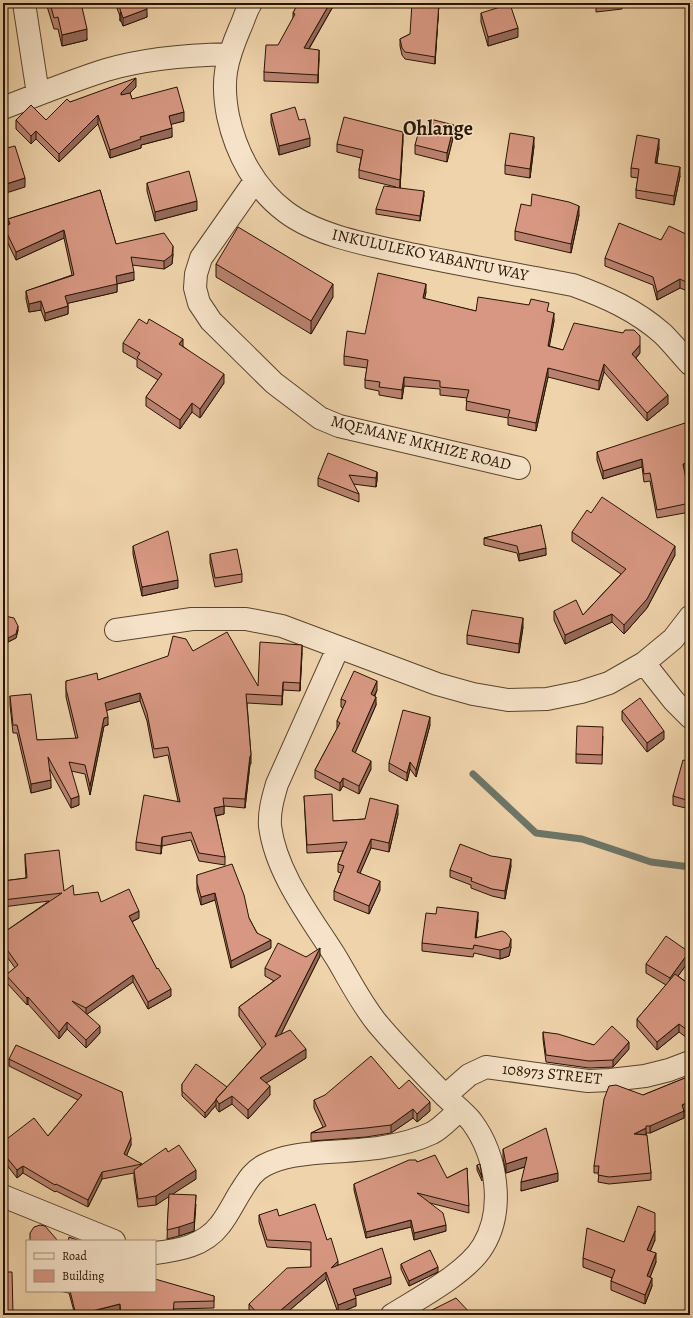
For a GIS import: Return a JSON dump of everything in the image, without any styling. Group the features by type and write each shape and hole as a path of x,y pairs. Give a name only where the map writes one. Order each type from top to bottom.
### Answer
{"street":[{"path":"24,3 38,94"},
{"name":"INKULULEKO YABANTU WAY","path":"252,3 229,54 224,88 231,131 246,166 255,181 270,199 287,213 304,223 327,233 378,247 572,285 604,296 636,313 663,334 690,364"},
{"path":"3,108 107,70 145,61 189,55 229,54"},
{"name":"MQEMANE MKHIZE ROAD","path":"255,181 201,258 196,274 195,288 199,304 211,321 274,383 320,418 339,426 519,468"},
{"path":"116,630 192,618 246,619 282,626 437,684 473,694 508,700 547,699 581,692 609,683 644,663 673,639 690,617"},
{"path":"338,648 277,784 271,806 270,825 275,849 284,872 299,900 362,1003 377,1023 472,1122 485,1145 490,1162 496,1198 495,1213 490,1231 483,1246 463,1270 392,1315"},
{"path":"644,663 674,701 690,717"},
{"name":"108973 STREET","path":"156,1253 173,1251 192,1246 207,1238 220,1226 252,1174 265,1165 282,1158 301,1154 361,1150 394,1145 433,1132 453,1103 469,1075 486,1067 588,1081 645,1076 669,1070 690,1062"},
{"path":"3,1196 45,1212 100,1237 110,1240"}],"building":[{"path":"50,3 81,3 87,29 62,35 58,17 54,18"},
{"path":"118,3 145,3 147,9 123,18"},
{"path":"298,3 330,3 304,48 319,50 318,75 264,72 266,45 278,45 295,14 293,13"},
{"path":"412,3 439,3 435,57 405,52 402,48 400,39 410,34"},
{"path":"510,4 518,28 488,37 481,13"},
{"path":"136,78 121,93 121,95 130,93 132,99 177,87 184,112 169,116 172,128 140,137 141,139 110,150 98,115 59,154 36,131 31,136 16,120 31,105 46,120 67,99 70,102"},
{"path":"295,107 299,120 305,119 310,138 279,146 271,114"},
{"path":"344,117 403,132 400,180 359,170 363,150 337,144"},
{"path":"430,119 454,125 447,153 415,145 420,127 427,129"},
{"path":"510,133 534,137 530,169 505,165"},
{"path":"637,135 659,139 655,163 680,167 674,196 636,190 639,169 631,168"},
{"path":"15,146 25,178 3,185 3,149"},
{"path":"189,171 197,201 155,212 147,183"},
{"path":"384,186 424,191 420,216 376,209"},
{"path":"100,190 116,244 164,233 173,246 172,255 164,261 131,257 134,272 116,276 117,284 65,296 68,306 45,313 41,301 29,304 26,291 74,275 64,230 16,252 4,227 10,224 8,219"},
{"path":"532,194 569,202 579,206 571,244 515,231 521,204 531,206"},
{"path":"619,223 661,240 669,226 690,236 690,284 680,279 657,292 653,277 605,258"},
{"path":"238,227 333,284 311,321 216,264"},
{"path":"378,273 426,284 423,298 476,311 478,297 529,305 531,299 549,303 547,311 554,313 548,346 563,350 574,323 623,333 625,330 634,330 640,336 640,345 632,354 668,395 647,413 604,364 599,381 548,368 536,423 508,417 510,410 466,401 469,390 440,387 440,381 404,377 402,390 379,387 380,382 365,380 368,360 344,356 347,331 365,334"},
{"path":"139,319 147,324 149,319 183,339 179,344 224,374 200,409 192,403 180,420 146,397 162,374 137,358 140,353 123,343"},
{"path":"685,423 690,438 690,462 683,464 690,503 657,510 650,473 644,474 642,459 603,471 597,452"},
{"path":"328,453 377,472 376,478 349,475 359,494 318,478"},
{"path":"602,497 675,546 647,599 624,625 612,614 565,635 554,611 576,600 583,615 626,569 572,532 587,510 591,513"},
{"path":"541,525 546,548 519,554 517,546 484,538"},
{"path":"168,531 178,580 142,587 133,546"},
{"path":"237,549 242,574 215,578 210,554"},
{"path":"472,610 523,618 519,644 467,635"},
{"path":"3,617 14,618 18,626 16,634 8,638 3,636"},
{"path":"227,632 258,686 260,642 302,645 300,683 283,682 282,696 246,694 251,755 245,799 223,798 224,806 214,808 225,857 199,853 191,832 162,837 161,846 136,842 144,795 180,802 168,747 154,749 147,713 140,693 105,703 108,717 104,718 90,786 85,765 69,762 79,796 71,799 48,757 51,780 31,784 17,725 13,725 10,696 31,694 37,740 78,738 66,689 66,681 97,673 98,680 168,656 173,636 186,639 193,651"},
{"path":"354,671 377,681 371,694 376,697 352,751 371,761 359,786 343,778 340,783 315,770 340,723 337,721 346,701 341,699"},
{"path":"640,698 664,731 647,743 622,711"},
{"path":"403,710 430,717 416,770 410,762 407,773 389,763"},
{"path":"577,726 603,727 602,755 576,754"},
{"path":"683,760 690,762 690,801 673,796"},
{"path":"332,794 333,821 365,819 370,798 398,805 389,843 371,839 357,872 380,881 369,906 334,891 344,866 338,864 347,842 307,845 304,796"},
{"path":"460,844 491,856 511,859 505,891 492,889 471,881 472,878 450,870"},
{"path":"59,850 64,891 73,885 74,895 98,892 101,902 129,889 139,911 129,916 157,969 158,968 171,989 148,1002 133,975 86,1008 72,1001 100,1026 86,1040 67,1022 59,1032 6,975 18,965 3,944 3,933 62,893 3,900 3,881 27,878 25,854"},
{"path":"232,864 244,895 249,918 257,933 271,940 231,961 215,893 201,897 197,883 197,875"},
{"path":"437,907 478,912 475,938 502,931 511,939 509,947 500,950 474,945 473,949 422,943 426,913 436,914"},
{"path":"666,936 689,952 670,978 646,964"},
{"path":"278,943 306,957 320,948 275,1037 290,1030 306,1049 260,1078 270,1086 248,1110 232,1096 219,1104 216,1099 266,1044 239,1007 281,976 265,968"},
{"path":"675,974 690,985 690,1032 679,1024 657,1042 637,1019"},
{"path":"612,1026 629,1042 613,1060 589,1061 546,1055 543,1032 558,1034 594,1045"},
{"path":"16,1045 122,1092 131,1138 124,1154 142,1164 102,1172 88,1200 56,1184 55,1185 23,1166 17,1170 3,1153 3,1142 34,1118 48,1136 82,1095 9,1059"},
{"path":"371,1056 399,1089 409,1080 430,1102 417,1114 413,1109 391,1125 311,1133 326,1126 314,1100 325,1095"},
{"path":"196,1064 227,1087 205,1113 182,1091 182,1084"},
{"path":"690,1076 690,1101 682,1105 684,1111 650,1126 646,1126 646,1128 634,1134 647,1135 651,1173 609,1177 598,1175 599,1166 594,1166 604,1099 609,1086 616,1085 643,1095"},
{"path":"546,1128 558,1173 521,1182 527,1157 506,1164 503,1149"},
{"path":"179,1145 196,1170 156,1196 138,1199 134,1170 166,1148 168,1152"},
{"path":"435,1155 447,1178 467,1168 469,1206 417,1193 443,1213 446,1225 414,1233 411,1220 366,1232 354,1184 409,1160 416,1160 417,1162"},
{"path":"480,1164 482,1177 477,1165"},
{"path":"169,1194 196,1195 194,1222 167,1230"},
{"path":"315,1204 327,1240 331,1238 338,1261 331,1268 382,1248 391,1277 353,1289 356,1298 338,1305 326,1272 275,1315 259,1315 249,1304 287,1268 311,1267 311,1242 267,1240 259,1215 277,1209 279,1216"},
{"path":"638,1206 655,1213 655,1231 647,1250 656,1253 647,1276 652,1278 645,1295 611,1281 615,1270 583,1258 587,1228 624,1242"},
{"path":"40,1225 45,1226 57,1240 30,1240 30,1233 34,1227"},
{"path":"69,1237 77,1240 68,1240"},
{"path":"430,1250 438,1267 409,1281 401,1264"},
{"path":"3,1272 12,1272 13,1315 3,1315"},
{"path":"156,1279 214,1296 214,1301 174,1302 173,1314 121,1315 120,1304 76,1315 70,1292 156,1292"},
{"path":"456,1298 472,1315 422,1315"},
{"path":"420,1311 422,1315 410,1315"}],"waterway":[{"path":"473,774 536,833 582,839 651,862 690,867"}],"district":[{"name":"Ohlange","path":"438,128"}]}
